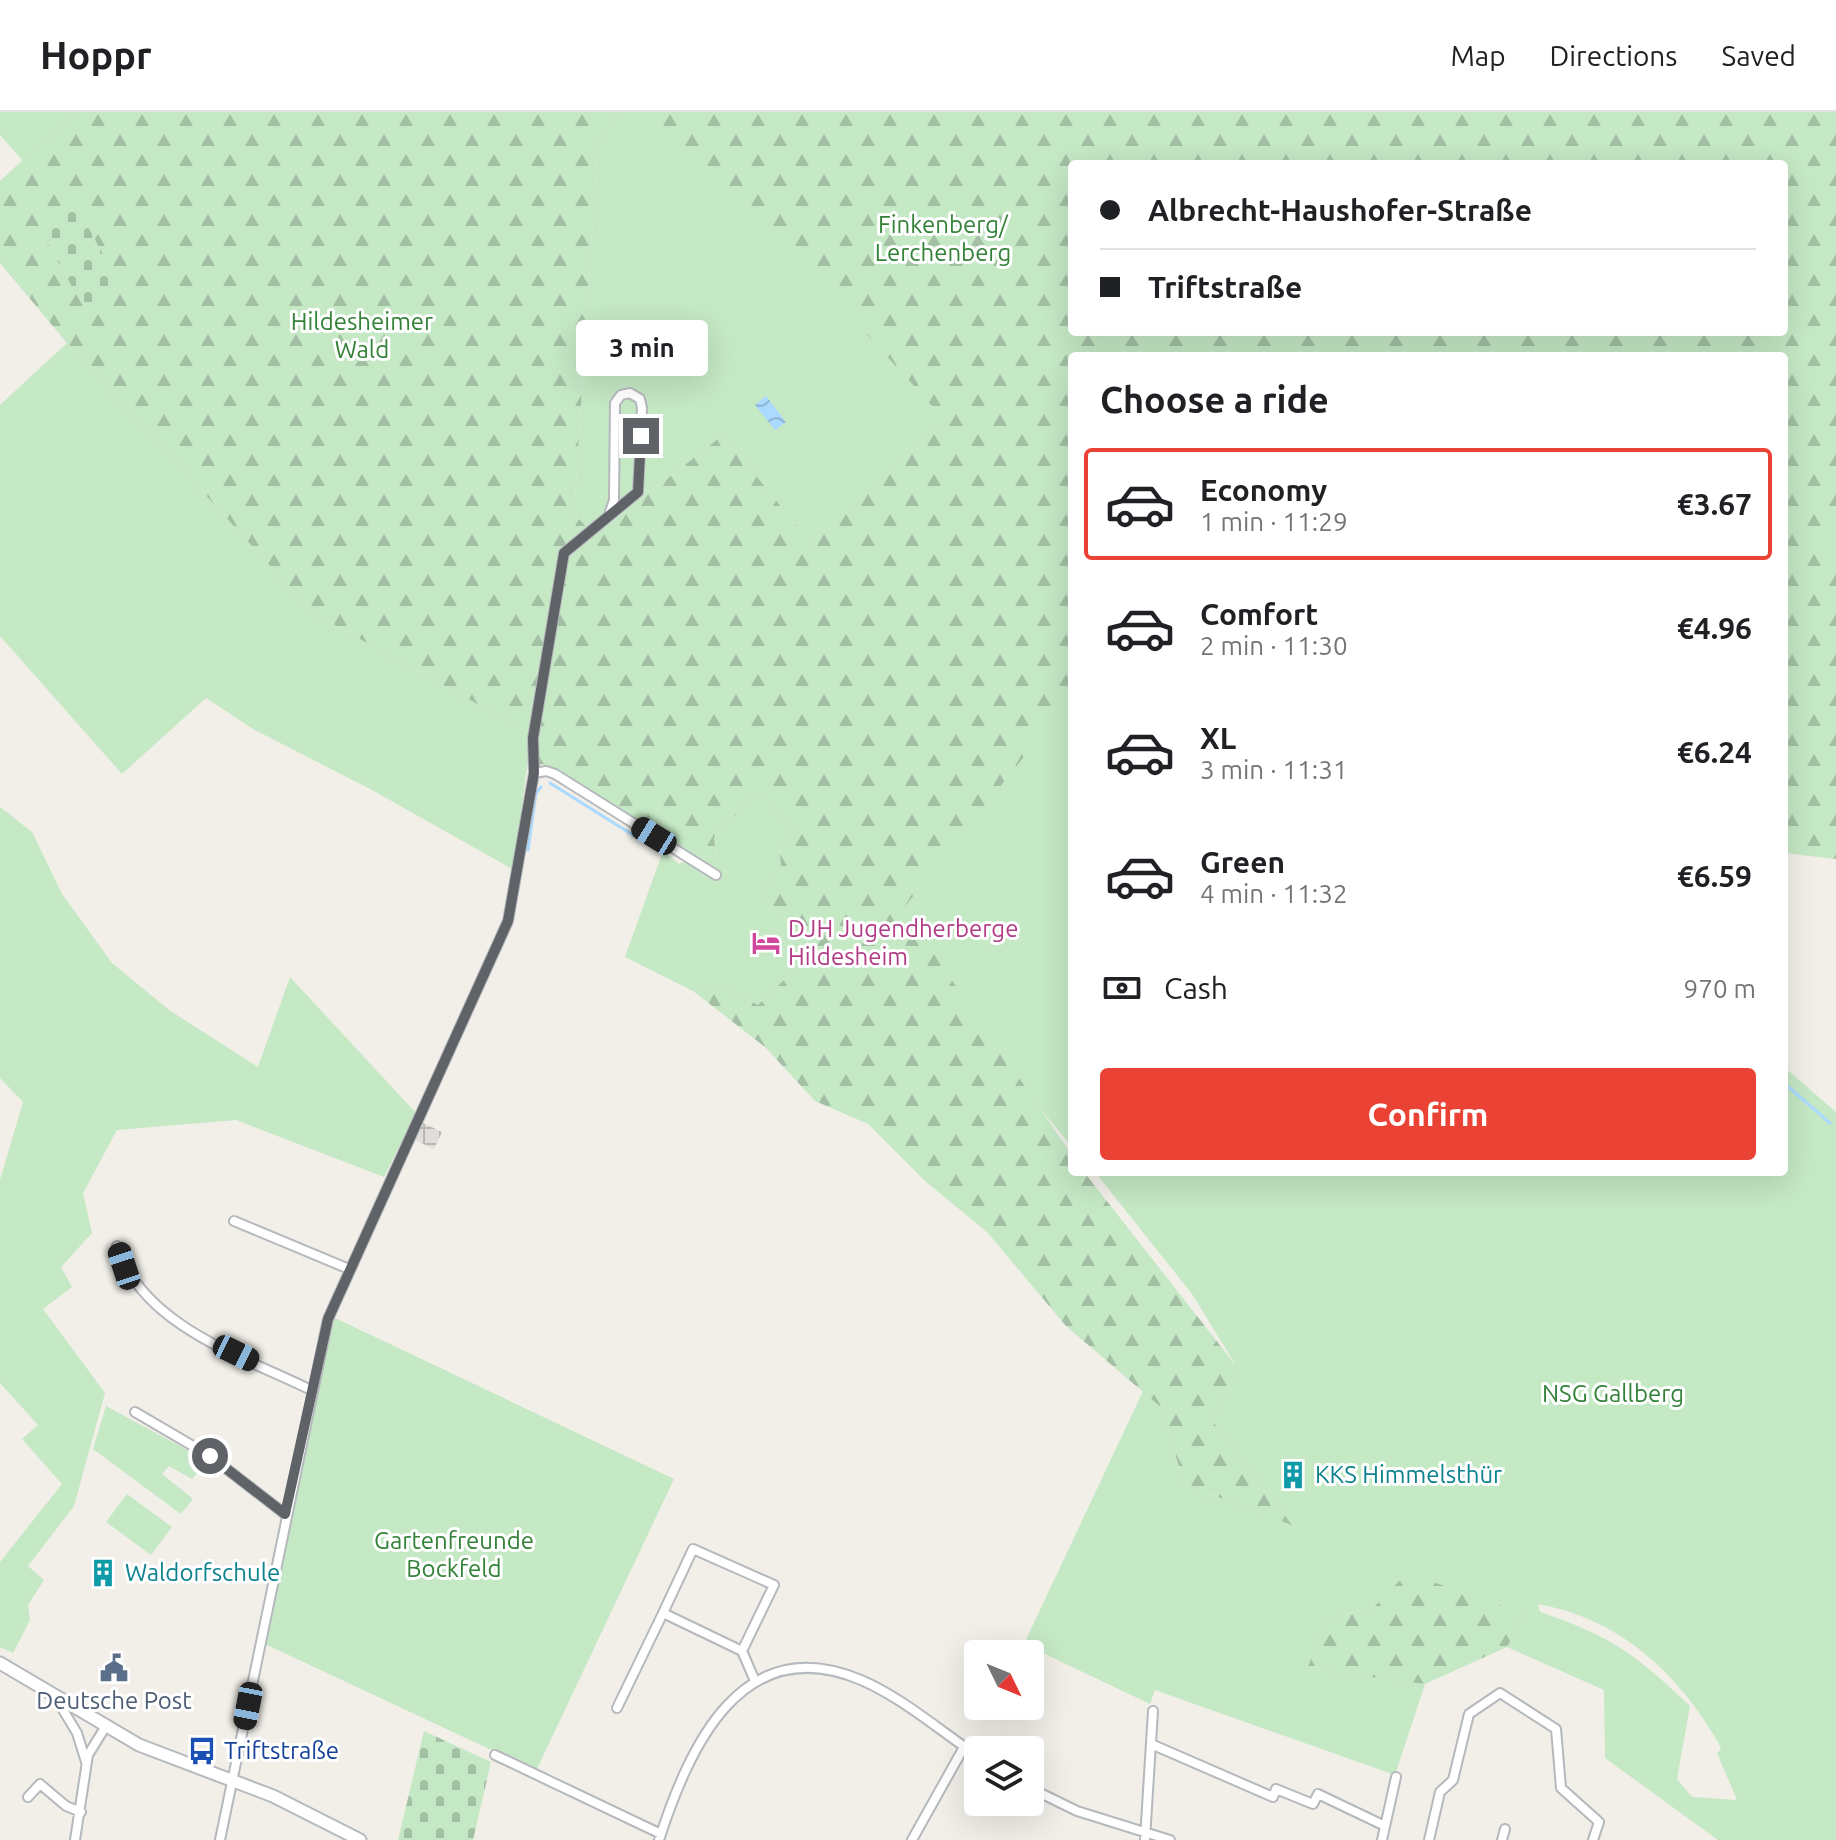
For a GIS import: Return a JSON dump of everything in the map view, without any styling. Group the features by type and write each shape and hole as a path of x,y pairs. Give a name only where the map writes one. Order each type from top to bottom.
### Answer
{"street":[{"path":"220,1840 285,1514 328,1319 508,921 534,773 533,738 564,553 638,492 642,408 640,399 630,393 621,395 615,403 614,500 609,515"},
{"path":"534,773 546,771 555,774 716,875"},
{"path":"234,1221 349,1269"},
{"path":"117,1246 124,1266 138,1287 176,1321 311,1390"},
{"path":"135,1412 210,1456 285,1514"},
{"path":"617,1708 693,1549 774,1585 742,1651"},
{"path":"663,1613 742,1651 755,1681"},
{"path":"0,1663 139,1745 234,1780 360,1840"},
{"path":"495,1755 660,1837 708,1725 733,1698 755,1681 795,1668 846,1674 904,1704 964,1747 912,1840"},
{"path":"51,1691 77,1733 87,1767"},
{"path":"1429,1840 1440,1792 1453,1780 1469,1714 1500,1693 1556,1729 1561,1788 1599,1822 1593,1840"},
{"path":"1145,1837 1153,1711"},
{"path":"75,1840 93,1742 106,1726"},
{"path":"1151,1744 1273,1797 1276,1789 1313,1804 1318,1794 1385,1826"},
{"path":"1382,1840 1396,1777"},
{"path":"28,1797 40,1784 66,1806 81,1812"},
{"path":"1044,1795 1145,1837 1170,1840"},
{"path":"1502,1840 1505,1829"}],"shaded area":[{"path":"423,1123 442,1132 434,1149 415,1140"}],"green space":[{"path":"0,112 75,112 23,161 0,135"},
{"name":"Hildesheimer Wald","path":"75,112 622,112 598,141 574,513 594,536 723,435 812,545 945,420 808,270 649,112 1836,112 1836,515 1824,541 1836,554 1836,859 1788,853 1788,352 1068,352 1068,701 903,909 1068,1149 1068,1176 1087,1176 1237,1367 1213,1422 1292,1525 1210,1494 1207,1499 1183,1481 1162,1408 1066,1326 987,1232 925,1181 868,1124 815,1101 765,1047 693,991 725,987 758,1005 817,948 760,894 781,865 779,847 794,829 760,792 714,837 716,857 694,856 543,764 530,767 531,734 313,613 67,343 0,263 0,181"},
{"name":"Finkenberg/ Lerchenberg","path":"622,112 1836,112 1836,856 1788,394 1788,352 1068,352 1068,1142 1014,1077 900,921 815,542 811,546 723,435 594,536 574,513 598,140","holes":["946,420 948,423 849,511"]},
{"path":"73,199 119,284 87,313 39,228"},
{"path":"67,343 313,613 531,734 514,870 372,790 253,729 206,698 122,774 0,636 0,405"},
{"path":"760,792 795,829 779,847 781,865 760,894 817,948 758,1005 725,987 693,991 625,957 663,851 679,864 694,856 716,857 714,837"},
{"path":"0,807 32,832 62,894 112,963 169,1010 258,1067 290,977 416,1113 384,1177 236,1120 117,1130 83,1193 92,1233 61,1267 72,1287 43,1309 105,1393 74,1506 28,1566 44,1580 28,1605 30,1620 13,1653 0,1647 0,1562 62,1484 22,1439 38,1425 0,1383 0,1180 23,1102 0,1078"},
{"name":"NSG Gallberg","path":"1788,1070 1836,1112 1836,1840 1718,1840 1605,1758 1604,1690 1507,1647 1525,1614 1374,1607 1326,1620 1308,1669 1425,1684 1395,1775 1155,1690 1150,1704 1044,1654 1044,1640 1026,1640 1144,1389 1162,1408 1183,1481 1208,1498 1209,1494 1290,1523 1213,1422 1237,1367 1192,1294 1098,1176 1788,1176","holes":["1538,1604 1568,1611 1620,1636 1665,1672 1702,1717 1718,1742 1721,1750 1717,1753 1737,1800 1692,1797 1677,1779 1690,1706 1622,1649 1586,1630 1540,1612"]},
{"name":"Gartenfreunde Bockfeld","path":"335,1318 674,1479 536,1771 265,1644 313,1390"},
{"path":"106,1406 200,1457 201,1469 192,1479 169,1466 162,1474 193,1499 181,1514 93,1449"},
{"path":"127,1494 172,1527 151,1555 106,1522"},
{"path":"1407,1573 1525,1614 1507,1647 1425,1684 1307,1669 1326,1620 1374,1607"},
{"path":"424,1731 491,1762 473,1840 398,1840"}],"water":[{"path":"766,396 786,422 775,430 755,405"}],"waterway":[{"path":"550,783 652,847"},
{"path":"528,850 536,793 541,787"},
{"path":"1788,1086 1830,1123"}],"place":[{"name":"DJH Jugendherberge Hildesheim","path":"766,943"},
{"name":"KKS Himmelsthür","path":"1293,1475"},
{"name":"Waldorfschule","path":"103,1573"},
{"name":"Deutsche Post","path":"114,1668"},
{"name":"Triftstraße","path":"202,1751"}],"route":[{"path":"210,1456 285,1514 328,1319 508,921 534,773 533,738 564,553 638,492 641,436"}]}
